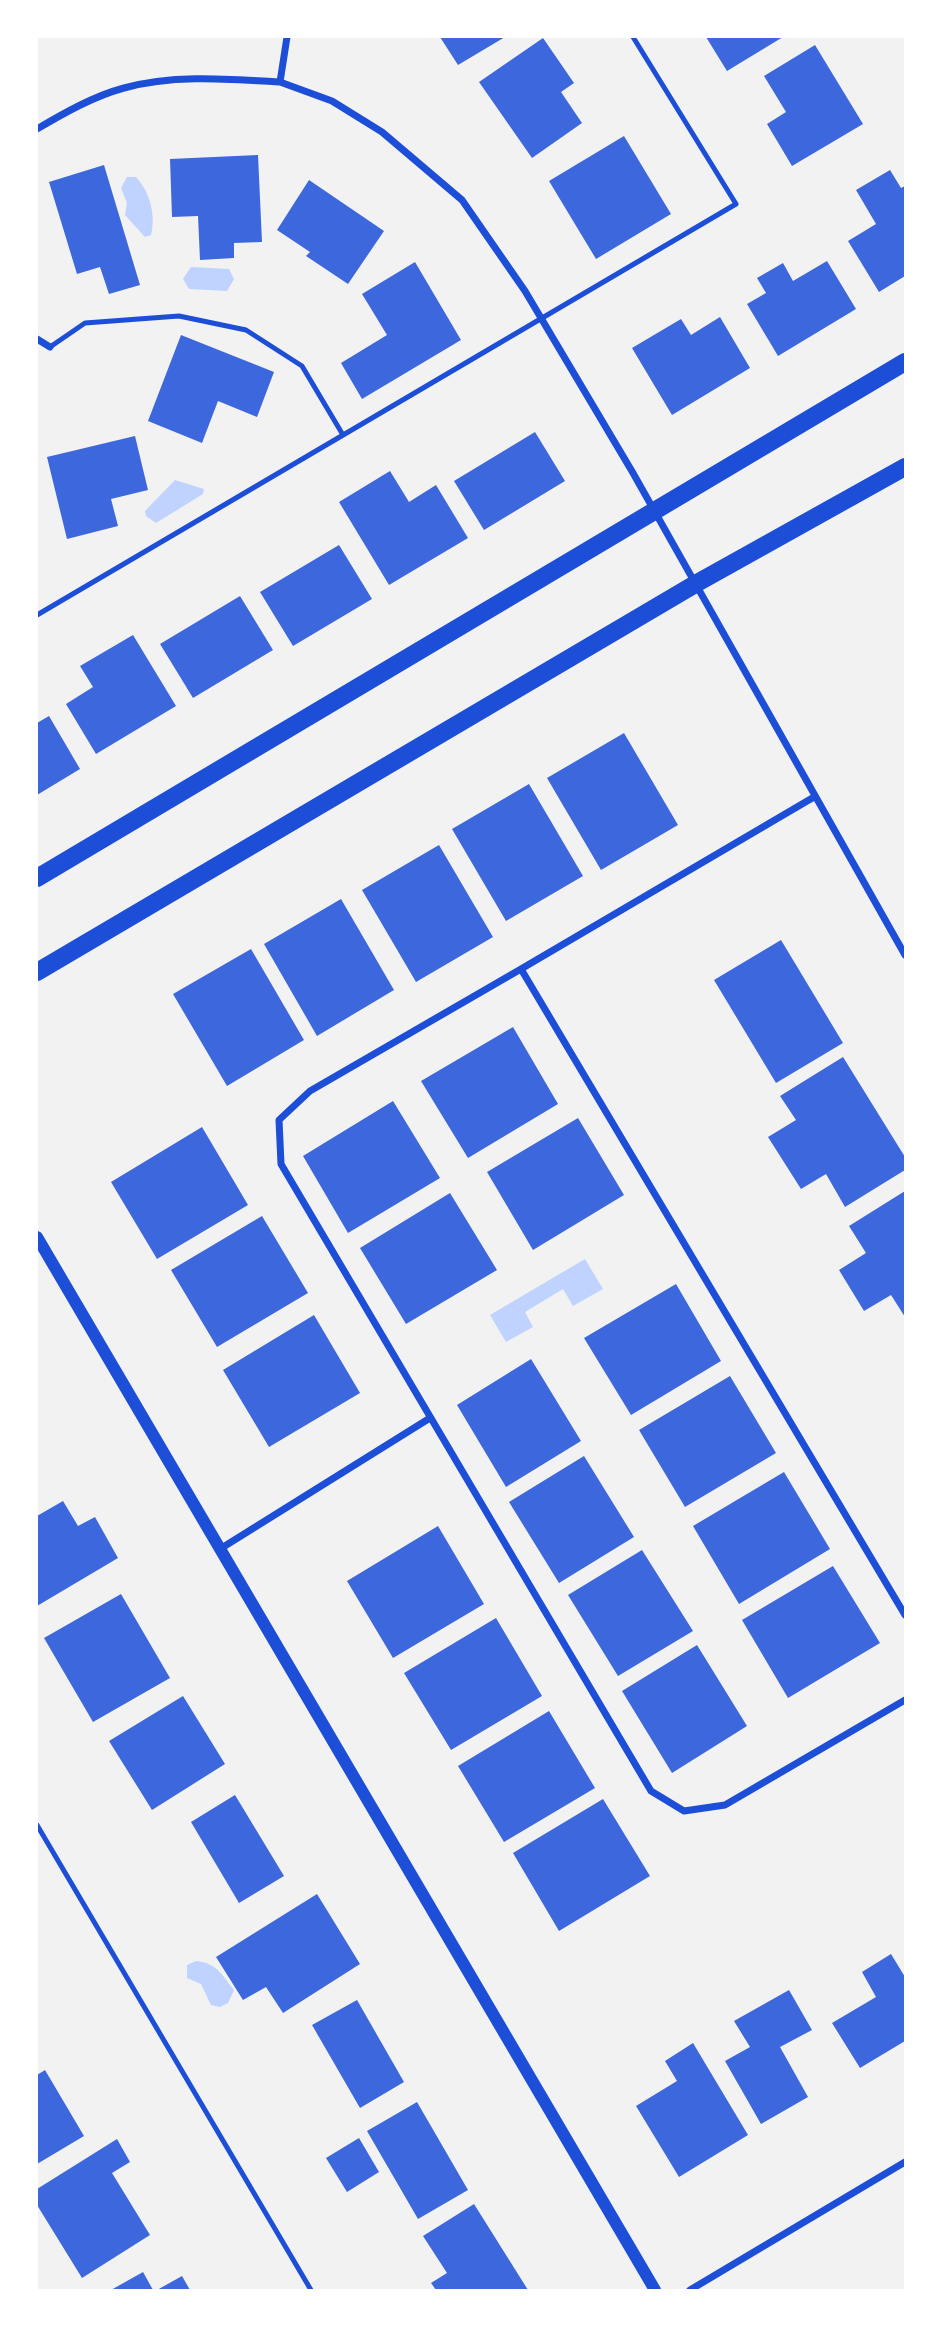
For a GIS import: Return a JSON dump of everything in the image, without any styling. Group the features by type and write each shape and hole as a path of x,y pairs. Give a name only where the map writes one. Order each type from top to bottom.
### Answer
{"main road":[{"path":"37,878 905,362"},
{"path":"37,972 696,583 905,467"}],"street":[{"path":"280,82 288,37"},
{"path":"37,129 64,113 125,88 177,80 280,82 332,102 382,132 462,200 525,291 655,512 905,955"},
{"path":"37,339 50,346"},
{"path":"814,797 310,1091 279,1120 281,1164 651,1791 684,1811 725,1805 905,1700"},
{"path":"521,969 905,1615"},
{"path":"37,1237 655,2290"},
{"path":"220,1549 430,1418"},
{"path":"690,2290 905,2162"}],"lane":[{"path":"37,615 736,204 634,37"},
{"path":"50,346 85,323 178,316 246,330 302,366 343,435"},
{"path":"37,1825 311,2290"}],"water":[{"path":"127,177 136,177 148,197 153,220 151,235 145,237 125,215 127,203 121,188"},
{"path":"191,267 229,269 234,279 227,291 189,289 183,279"},
{"path":"175,480 204,489 203,494 156,523 146,516 145,511"},
{"path":"585,1259 603,1289 573,1306 563,1289 525,1312 533,1327 506,1342 490,1315"},
{"path":"196,1961 209,1964 222,1974 234,1990 228,2003 220,2007 211,2005 201,1984 187,1978 187,1965"}],"building":[{"path":"440,37 505,37 458,65"},
{"path":"706,37 783,37 727,71"},
{"path":"543,38 574,83 561,92 582,123 532,158 479,82"},
{"path":"815,45 863,124 792,166 767,124 786,112 764,76"},
{"path":"624,136 671,214 596,259 549,181"},
{"path":"258,155 262,242 234,243 234,258 200,260 198,216 172,217 170,159"},
{"path":"104,165 140,285 109,294 100,267 77,274 49,182"},
{"path":"890,170 901,188 905,186 905,276 879,292 848,241 876,224 856,190"},
{"path":"309,180 384,231 348,284 306,256 310,252 277,230"},
{"path":"827,261 856,309 778,356 747,304 766,293 757,278 783,263 793,281"},
{"path":"415,262 461,340 362,399 341,363 387,335 362,294"},
{"path":"720,317 750,368 672,415 632,348 681,319 691,335"},
{"path":"181,335 274,372 257,417 218,401 202,443 148,421"},
{"path":"535,432 565,481 484,530 454,481"},
{"path":"135,436 148,490 111,499 118,526 67,539 47,457"},
{"path":"390,471 409,502 436,485 468,538 389,585 339,502"},
{"path":"339,545 372,599 293,646 260,592"},
{"path":"240,596 273,650 193,698 160,644"},
{"path":"133,635 176,706 96,754 66,704 93,687 80,666"},
{"path":"49,716 80,769 37,795 37,723"},
{"path":"624,733 678,825 601,870 547,778"},
{"path":"529,784 583,876 506,921 452,829"},
{"path":"439,845 493,937 416,982 362,890"},
{"path":"341,899 394,990 317,1036 264,944"},
{"path":"781,940 843,1043 776,1083 714,980"},
{"path":"251,949 304,1040 227,1086 173,994"},
{"path":"513,1027 558,1104 468,1158 421,1081"},
{"path":"843,1057 905,1157 905,1170 845,1207 826,1174 801,1189 768,1137 796,1120 780,1096"},
{"path":"393,1101 440,1178 348,1233 303,1156"},
{"path":"578,1118 624,1195 533,1250 487,1172"},
{"path":"202,1127 248,1205 157,1259 111,1182"},
{"path":"905,1191 905,1317 891,1295 864,1311 839,1270 866,1253 849,1226"},
{"path":"450,1193 497,1270 406,1324 360,1248"},
{"path":"262,1216 308,1293 217,1347 171,1270"},
{"path":"676,1284 721,1361 631,1415 584,1338"},
{"path":"314,1315 360,1393 269,1447 223,1370"},
{"path":"531,1359 581,1441 506,1487 457,1405"},
{"path":"730,1376 776,1453 685,1507 639,1430"},
{"path":"584,1456 634,1537 559,1583 509,1502"},
{"path":"784,1472 830,1549 739,1604 693,1526"},
{"path":"63,1501 78,1526 95,1517 118,1558 37,1606 37,1516"},
{"path":"438,1526 484,1604 393,1658 347,1581"},
{"path":"642,1550 693,1631 618,1676 568,1595"},
{"path":"833,1566 880,1643 788,1698 742,1620"},
{"path":"121,1594 170,1678 93,1722 44,1638"},
{"path":"496,1618 542,1696 451,1750 404,1673"},
{"path":"697,1645 747,1726 672,1773 622,1691"},
{"path":"183,1696 225,1764 152,1810 109,1741"},
{"path":"549,1711 595,1788 504,1842 458,1766"},
{"path":"235,1795 284,1876 239,1903 191,1822"},
{"path":"603,1799 650,1876 559,1931 513,1853"},
{"path":"317,1894 360,1964 283,2013 266,1987 243,2000 216,1957"},
{"path":"891,1954 905,1977 905,2041 860,2068 832,2023 876,1997 862,1972"},
{"path":"789,1990 812,2030 780,2047 808,2097 761,2124 725,2061 750,2047 734,2021"},
{"path":"357,2000 404,2082 360,2108 312,2025"},
{"path":"693,2043 748,2135 679,2177 636,2106 677,2081 665,2061"},
{"path":"45,2070 84,2136 37,2164 37,2075"},
{"path":"417,2102 468,2190 418,2219 367,2131"},
{"path":"359,2138 379,2172 347,2192 326,2158"},
{"path":"117,2139 130,2162 112,2173 150,2235 82,2278 37,2205 37,2189"},
{"path":"474,2204 528,2290 436,2290 431,2283 447,2273 423,2236"},
{"path":"143,2272 153,2290 111,2290"},
{"path":"182,2276 190,2290 157,2290"}]}
